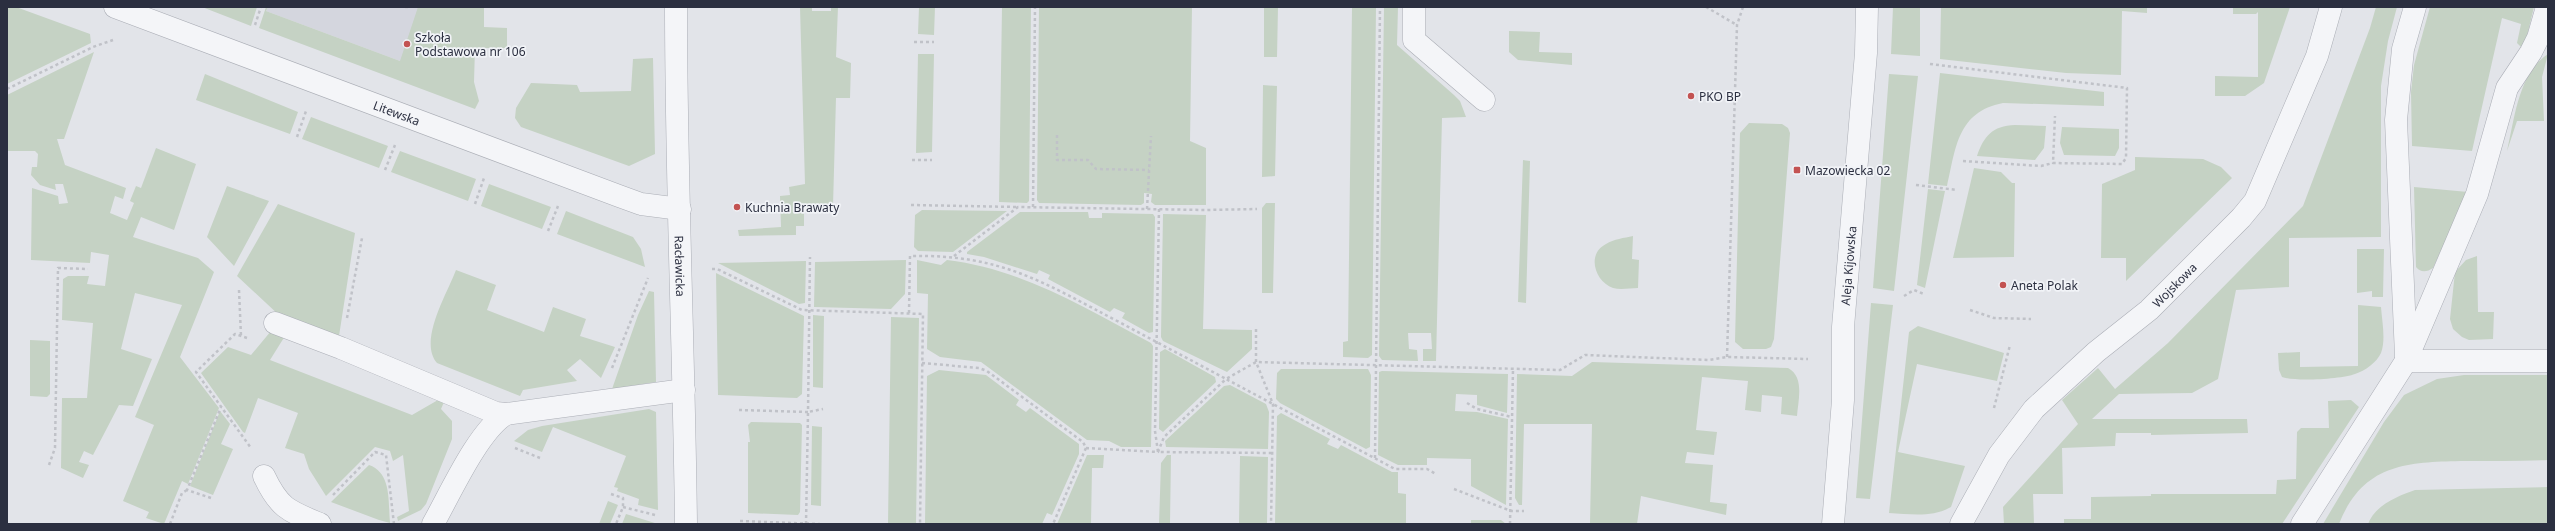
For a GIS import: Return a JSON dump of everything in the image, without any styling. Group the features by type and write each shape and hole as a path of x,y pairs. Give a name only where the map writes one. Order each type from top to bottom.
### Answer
{"street":[{"name":"Litewska","path":"115,7 641,204 680,209"},
{"name":"Racławicka","path":"676,7 676,142 680,209 686,524"},
{"path":"1414,7 1414,40 1484,100"},
{"name":"Aleja Kijowska","path":"1833,524 1843,400 1844,327 1866,53 1867,7"},
{"name":"Wojskowa","path":"1960,524 1999,454 2034,410 2096,352 2149,310 2241,218 2263,187 2316,56 2331,7"},
{"path":"2406,361 2396,120 2403,49 2415,7"},
{"path":"2302,524 2406,361 2477,194 2507,88 2531,52 2538,38 2547,7"},
{"path":"275,323 341,348 478,407 506,414 684,390"},
{"path":"2406,361 2548,361"},
{"path":"433,524 483,437 494,422 506,414"},
{"path":"264,476 281,504 314,522"}],"path":[{"path":"253,32 261,7"},
{"path":"405,7 410,7"},
{"path":"1033,207 1035,7"},
{"path":"1375,458 1380,7"},
{"path":"1706,7 1737,24"},
{"path":"1727,357 1737,24 1743,7"},
{"path":"7,89 93,47 118,38"},
{"path":"914,42 934,42"},
{"path":"1930,64 2127,88 2126,158 2122,164 2053,163 2041,166 1963,161"},
{"path":"297,137 307,109"},
{"path":"2053,163 2055,116"},
{"path":"1057,135 1057,160 1088,160 1096,169 1149,170"},
{"path":"1147,209 1150,136"},
{"path":"385,170 396,142"},
{"path":"912,160 932,160"},
{"path":"475,204 485,176"},
{"path":"1916,185 1956,190"},
{"path":"548,231 560,202"},
{"path":"911,205 1147,209 1257,209"},
{"path":"954,256 1018,207"},
{"path":"1158,452 1155,431 1159,209"},
{"path":"341,348 362,238"},
{"path":"909,313 910,256 954,256 990,262 1038,279 1395,469 1427,469 1436,474"},
{"path":"806,523 810,257"},
{"path":"48,465 55,448 58,268 88,269"},
{"path":"708,269 717,269 809,311 923,314 920,524"},
{"path":"239,290 241,336"},
{"path":"1904,296 1914,290 1924,294"},
{"path":"611,371 639,299"},
{"path":"1970,310 1994,318 2031,319"},
{"path":"264,476 252,450 196,372 235,334 258,342 275,323"},
{"path":"1256,329 1256,362 1273,404 1272,524"},
{"path":"1994,410 2010,345"},
{"path":"1158,452 1164,437 1226,378 1256,362 1560,370 1585,355 1709,360 1727,357 1808,360"},
{"path":"922,363 979,368 987,371 1083,442 1086,448"},
{"path":"1510,524 1513,369"},
{"path":"1467,403 1477,409 1512,417"},
{"path":"170,524 182,493 187,490 221,406"},
{"path":"739,410 808,412 822,409"},
{"path":"513,447 540,458"},
{"path":"1086,448 1158,452 1272,453"},
{"path":"1052,524 1086,448"},
{"path":"314,522 375,452 386,455 394,524"},
{"path":"1454,489 1510,511 1524,511"},
{"path":"187,490 211,498"},
{"path":"611,494 623,498 623,507 616,524"},
{"path":"623,507 658,516"},
{"path":"740,521 820,524"}],"shaded area":[{"name":"Szkoła Podstawowa nr 106","path":"268,7 460,7 459,83 266,11"}],"green space":[{"path":"7,7 16,7 90,34 91,43 7,84"},
{"path":"202,7 257,7 251,26"},
{"path":"266,7 268,7 266,11 400,61 418,7 484,7 484,27 507,28 507,48 475,48 474,82 479,101 475,109 259,28"},
{"path":"800,7 812,7 812,11 831,11 831,7 838,7 836,57 851,63 850,98 836,98 833,206 804,206 804,226 796,226 796,235 739,236 738,230 781,227 780,196 790,195 789,187 805,184"},
{"path":"919,7 935,7 934,35 918,34"},
{"path":"1002,7 1031,7 1029,201 1027,203 999,202"},
{"path":"1039,7 1192,7 1190,141 1206,148 1206,205 1155,205 1151,202 1152,194 1144,193 1144,203 1141,205 1039,203 1037,200"},
{"path":"1264,7 1278,7 1277,57 1264,57"},
{"path":"1352,7 1376,7 1372,355 1368,358 1343,357 1343,342 1348,341"},
{"path":"1384,7 1398,7 1397,45 1460,101 1466,117 1442,118 1436,361 1423,361 1423,349 1432,349 1431,333 1408,333 1409,349 1417,350 1418,361 1382,360 1379,356"},
{"path":"1893,7 1920,7 1920,56 1891,54"},
{"path":"1941,7 2147,7 2147,13 2122,11 2121,75 2066,73 1940,59"},
{"path":"2233,7 2290,7 2264,83 2245,96 2215,96 2215,76 2258,77 2258,12 2256,14 2233,14"},
{"path":"2376,7 2397,7 2388,41 2381,86 2381,237 2289,238 2289,287 2236,290 2218,379 2192,393 2119,394 2092,419 2247,419 2248,433 2151,435 2151,433 2116,433 2115,446 2062,448 2063,494 2033,494 2034,524 2004,524 2003,507 2078,424 2062,400 2098,368 2115,389 2168,343 2303,206 2370,28"},
{"path":"2430,7 2534,7 2525,44 2521,47 2517,43 2521,24 2502,18 2472,151 2412,146 2411,92 2414,65"},
{"path":"1509,31 1540,32 1539,52 1572,53 1572,65 1518,60 1509,52"},
{"path":"94,52 64,139 57,139 65,165 126,188 123,199 115,196 110,213 127,220 134,203 130,201 136,186 141,188 156,148 196,164 174,230 141,217 133,237 198,258 214,272 180,357 219,408 188,484 182,481 164,524 146,518 149,512 123,501 154,425 135,417 182,305 135,293 121,349 152,359 133,406 119,405 93,455 84,451 79,462 89,465 83,478 61,468 62,398 87,398 93,323 62,320 63,279 68,276 89,276 87,284 105,286 109,255 91,252 90,263 31,260 32,188 58,196 59,204 68,203 63,184 55,184 56,190 40,185 31,175 32,167 37,167 38,154 35,151 7,151 7,95"},
{"path":"918,54 934,54 932,152 916,153"},
{"path":"2548,54 2542,77 2544,121 2517,121 2507,151 2519,98 2524,85 2530,73"},
{"path":"653,58 655,154 629,166 521,127 515,118 516,108 531,83 577,85 580,92 631,91 633,59"},
{"path":"1940,73 2104,92 2104,106 2003,103 1988,108 1976,114 1967,123 1961,134 1953,158 1947,186 1928,184"},
{"path":"205,74 298,112 290,134 196,100"},
{"path":"1889,74 1918,76 1894,291 1873,288"},
{"path":"1263,85 1277,86 1275,176 1262,177"},
{"path":"311,117 388,146 379,168 302,139"},
{"path":"1749,123 1782,124 1788,128 1790,133 1774,339 1771,347 1766,349 1743,349 1735,342 1740,133"},
{"path":"2015,125 2046,126 2044,148 2035,160 1977,156 1990,133 2000,127"},
{"path":"2062,127 2119,129 2119,148 2115,156 2064,155 2060,143"},
{"path":"400,151 476,179 468,201 391,172"},
{"path":"2135,157 2203,159 2221,167 2232,178 2126,281 2126,258 2101,258 2102,184 2135,170"},
{"path":"1523,160 1530,161 1526,303 1518,302"},
{"path":"1974,168 2001,172 2012,183 2015,183 2014,257 1953,258"},
{"path":"489,184 551,207 542,229 481,206"},
{"path":"227,186 269,201 234,266 207,237"},
{"path":"2414,187 2468,192 2433,268 2426,271 2422,271 2416,267"},
{"path":"1928,189 1945,191 1925,288 1917,285"},
{"path":"1266,203 1275,203 1273,293 1262,293 1262,208"},
{"path":"278,204 355,233 339,336 281,317 237,276"},
{"path":"922,210 1007,211 953,252 918,251 914,247 915,215"},
{"path":"566,211 633,237 641,249 645,267 557,234"},
{"path":"1020,212 1088,212 1089,218 1102,218 1102,213 1153,214 1155,217 1153,332 1149,333 1122,318 1125,313 1114,308 1110,312 1048,279 1050,275 1039,270 1037,274 984,257 967,254 967,252"},
{"path":"1163,214 1206,215 1203,329 1252,330 1252,349 1227,372 1163,341 1161,337"},
{"path":"1633,236 1632,259 1639,260 1638,288 1613,288 1602,280 1595,268 1596,254 1609,242"},
{"path":"2357,249 2384,249 2383,297 2372,297 2372,291 2357,293"},
{"path":"2477,256 2478,312 2494,312 2493,339 2469,340 2462,337 2453,329 2450,319 2455,272 2466,260"},
{"path":"906,260 905,294 891,309 814,307 815,262"},
{"path":"917,260 941,265 947,260 975,265 1027,281 1077,304 1151,343 1153,346 1151,447 1121,447 1109,441 1087,440 981,362 940,357 927,349 928,294 917,293"},
{"path":"806,261 805,303 799,304 718,263"},
{"path":"456,270 496,285 487,310 544,332 553,307 586,319 580,336 615,347 601,378 580,359 567,370 577,381 523,390 520,396 437,363 432,354 432,330 441,304"},
{"path":"716,273 804,316 802,394 797,398 718,395"},
{"path":"649,291 654,292 656,382 612,389 638,315"},
{"path":"1871,303 1893,305 1870,499 1856,498"},
{"path":"2358,305 2381,307 2383,342 2381,353 2374,363 2359,373 2349,376 2307,380 2288,379 2282,377 2279,370 2278,353 2300,352 2300,367 2358,366"},
{"path":"813,315 824,316 823,388 813,387"},
{"path":"891,317 919,318 916,524 888,524"},
{"path":"1918,326 2004,353 1997,381 1917,364 1898,452 1965,466 1951,507 1929,514 1889,513 1909,332"},
{"path":"271,331 285,336 270,360 412,415 438,400 444,402 441,409 452,421 452,439 426,504 421,510 398,521 397,517 409,511 403,455 393,461 390,451 375,447 326,496 309,469 304,454 285,448 298,413 258,398 245,433 243,432 201,373 228,347 251,355"},
{"path":"30,340 50,341 50,394 47,397 30,396"},
{"path":"1165,349 1215,377 1216,382 1163,432 1159,429 1160,352"},
{"path":"1592,362 1788,368 1797,377 1799,383 1797,416 1781,414 1782,397 1762,395 1761,412 1745,410 1748,381 1702,377 1696,430 1717,432 1714,455 1687,452 1685,463 1713,465 1710,502 1727,504 1726,515 1641,496 1637,524 1590,524 1592,424 1524,424 1522,505 1519,505 1515,498 1517,374 1572,376"},
{"path":"1281,369 1368,369 1371,375 1370,447 1366,449 1280,403 1276,399 1277,373"},
{"path":"939,370 986,375 1019,400 1016,405 1026,412 1030,408 1079,444 1079,454 1052,515 1047,513 1042,524 925,524 927,376"},
{"path":"1379,372 1508,374 1507,413 1477,405 1477,395 1456,394 1455,411 1477,412 1508,419 1506,505 1471,486 1471,459 1427,458 1427,465 1398,465 1378,455"},
{"path":"2464,375 2548,375 2548,460 2444,461 2406,465 2390,470 2374,478 2361,489 2349,504 2339,524 2323,524 2384,422 2404,395 2437,379"},
{"path":"1230,385 1266,404 1269,412 1268,449 1166,447 1165,441 1224,386"},
{"path":"2351,400 2359,407 2282,524 2064,524 2064,519 2091,519 2091,497 2151,496 2151,494 2276,494 2277,480 2296,479 2297,432 2301,428 2329,428 2328,401"},
{"path":"649,409 656,412 658,510 638,505 639,499 617,491 618,488 614,487 626,456 553,427 542,452 514,441 528,430 542,426"},
{"path":"220,411 230,424 221,444 233,449 213,495 190,486"},
{"path":"1281,413 1330,439 1327,444 1338,449 1341,445 1392,472 1398,472 1398,493 1406,494 1406,524 1275,524 1277,416"},
{"path":"751,422 800,423 802,425 800,512 798,515 748,513 748,442 750,442 748,425"},
{"path":"812,426 822,427 821,506 811,505"},
{"path":"1087,455 1104,455 1103,468 1092,468 1091,524 1057,524"},
{"path":"1167,455 1171,455 1170,524 1159,524 1161,463"},
{"path":"1240,456 1268,457 1267,524 1239,524"},
{"path":"369,465 382,474 385,481 389,498 390,523 331,502"},
{"path":"2548,487 2548,524 2368,524 2371,517 2381,506 2401,495 2415,490"},
{"path":"608,501 618,505 610,524 599,524"},
{"path":"626,514 658,524 622,524"},
{"path":"1471,520 1501,520 1506,524 1471,524"}],"place":[{"name":"Szkoła Podstawowa nr 106","path":"407,44"},
{"name":"PKO BP","path":"1691,96"},
{"name":"Mazowiecka 02","path":"1797,170"},
{"name":"Kuchnia Brawaty","path":"737,207"},
{"name":"Aneta Polak","path":"2003,285"}]}
